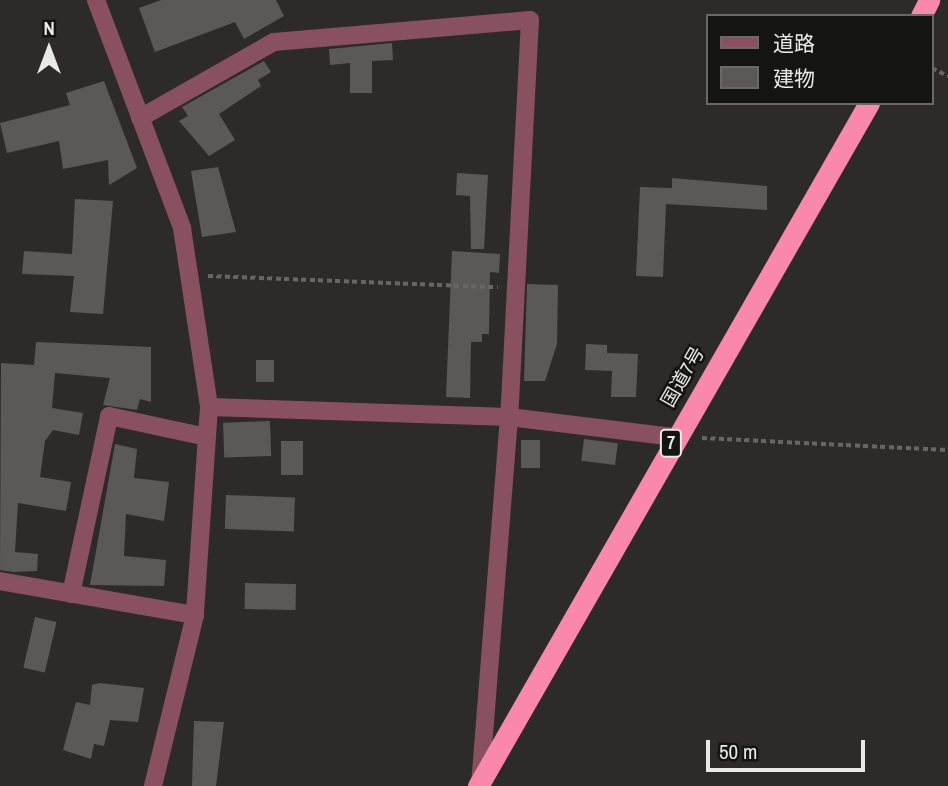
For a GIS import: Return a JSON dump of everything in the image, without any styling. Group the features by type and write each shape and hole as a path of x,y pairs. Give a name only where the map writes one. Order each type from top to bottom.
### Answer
{"highway":[{"name":"国道7号","path":"479,784 675,437 869,105"}],"street":[{"path":"96,0 182,228 208,407 195,615 153,786"},
{"path":"140,118 274,42 530,20 509,417 479,784"},
{"path":"208,407 509,417 675,437"},
{"path":"71,594 109,416 206,437"},
{"path":"0,581 195,615"}],"path":[{"path":"189,276 514,287"},
{"path":"675,437 948,450"}],"building":[{"path":"161,0 276,0 284,16 244,39 235,22 155,52 139,8"},
{"path":"392,43 393,60 372,61 372,93 350,93 350,63 330,65 329,49"},
{"path":"264,61 271,72 258,80 261,86 219,114 235,140 209,156 179,121 188,116 182,107"},
{"path":"104,81 137,168 109,185 108,160 63,169 59,141 7,153 0,123 70,105 66,93"},
{"path":"218,167 236,232 202,237 191,171"},
{"path":"457,173 488,175 484,249 471,249 470,196 456,195"},
{"path":"672,178 767,186 767,210 666,204 663,277 636,276 640,187 672,188"},
{"path":"75,199 113,201 103,314 70,312 74,276 22,274 24,251 72,254"},
{"path":"452,251 500,254 499,273 490,272 489,334 482,334 482,342 471,342 470,398 446,397"},
{"path":"527,284 558,285 557,344 545,381 524,381"},
{"path":"36,342 151,347 151,402 140,399 137,410 103,405 110,378 55,373 52,408 83,413 79,435 53,430 45,441 40,477 71,482 66,511 18,503 15,552 38,554 37,571 14,572 0,570 1,363 34,365"},
{"path":"586,344 607,345 607,353 638,354 636,397 611,397 612,371 585,370"},
{"path":"256,360 274,360 274,382 256,382"},
{"path":"270,421 271,456 224,458 223,423"},
{"path":"584,439 618,443 615,465 581,461"},
{"path":"521,440 540,440 540,468 521,468"},
{"path":"281,441 303,441 303,475 281,475"},
{"path":"115,444 137,449 134,478 169,482 164,521 126,514 124,556 166,560 164,586 90,585"},
{"path":"226,495 295,497 294,531 225,529"},
{"path":"245,583 296,584 296,610 245,609"},
{"path":"35,617 56,622 45,673 23,668"},
{"path":"100,683 144,688 138,722 110,720 104,746 94,744 91,759 63,750 76,702 90,705 92,685"},
{"path":"194,721 224,722 216,786 192,786"}]}
